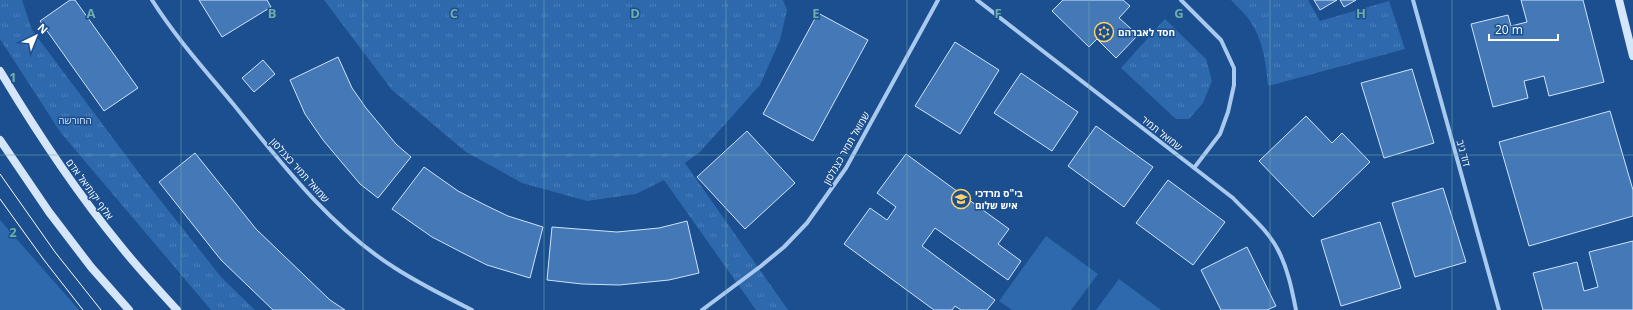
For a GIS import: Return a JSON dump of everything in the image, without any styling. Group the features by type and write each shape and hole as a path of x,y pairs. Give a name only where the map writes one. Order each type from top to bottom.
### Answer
{"street":[{"name":"שמואל תמיר כצנלסון","path":"152,0 162,16 197,61 289,172 331,216 365,246 395,268 472,310"},
{"name":"שמואל תמיר כצנלסון","path":"702,310 784,247 815,212 846,168 938,0"},
{"name":"שמואל תמיר","path":"977,0 1233,198 1262,228 1278,249 1290,282 1296,310"},
{"path":"1181,0 1222,40 1234,68 1234,85 1228,112 1220,134 1194,168"},
{"name":"דוד ניב","path":"1414,0 1499,310"},
{"path":"1619,0 1633,54"},
{"name":"אלוף יקותיאל אדם","path":"0,71 28,117 78,191 119,244 177,310"},
{"path":"0,140 49,212 91,267 129,310"}],"green space":[{"name":"החורשה","path":"0,0 22,0 32,30 142,177 221,277 255,310 211,310 61,133 0,39"},
{"path":"324,0 783,0 787,10 780,40 760,85 700,152 685,163 788,310 756,310 664,180 636,194 587,201 522,183 466,152 392,90"},
{"path":"1231,0 1308,0 1320,21 1389,1 1405,49 1268,86 1265,60 1258,36 1248,18"},
{"path":"1165,19 1206,59 1212,81 1203,103 1189,119 1176,119 1121,68"},
{"path":"0,220 79,310 0,310"},
{"path":"1046,236 1098,274 1071,310 1012,310 999,301"},
{"path":"1119,279 1161,310 1096,310"}],"building":[{"path":"70,0 75,0 138,88 104,111 40,21"},
{"path":"199,0 267,0 271,7 222,37"},
{"name":"חסד לאברהם","path":"1063,0 1123,0 1130,6 1119,18 1138,35 1116,58 1097,39 1089,47 1052,11"},
{"path":"1314,0 1337,0 1320,10"},
{"path":"1340,0 1356,0 1344,7"},
{"path":"1521,0 1583,0 1604,82 1549,96 1544,76 1524,81 1528,98 1493,107 1471,24 1508,15 1511,26 1527,22"},
{"path":"818,13 868,40 813,141 763,114"},
{"path":"955,42 999,70 960,134 915,106"},
{"path":"338,57 352,88 366,108 396,144 411,157 378,198 360,184 323,140 305,114 290,80"},
{"path":"263,60 275,74 254,92 242,78"},
{"path":"1412,69 1434,143 1384,158 1361,83"},
{"path":"1021,73 1078,112 1052,151 994,113"},
{"path":"1610,111 1633,190 1633,216 1529,246 1499,142"},
{"path":"1306,116 1332,143 1342,133 1370,162 1313,217 1259,161"},
{"path":"1096,126 1153,167 1124,207 1068,166"},
{"path":"747,131 795,183 745,229 697,177"},
{"path":"195,153 256,229 330,300 345,310 273,310 221,260 159,182"},
{"path":"906,154 1009,229 998,244 1021,261 1008,280 935,228 922,246 995,300 987,310 961,310 955,306 952,310 934,310 844,244 870,208 887,220 896,207 877,193"},
{"path":"424,167 458,191 485,205 508,216 543,227 530,278 487,265 461,252 432,237 392,209"},
{"path":"1168,180 1225,222 1193,265 1136,223"},
{"path":"1443,188 1466,262 1415,277 1392,203"},
{"path":"687,221 699,273 669,280 619,285 582,284 547,280 552,227 617,232 659,228"},
{"path":"1380,222 1401,288 1341,306 1321,240"},
{"path":"1633,241 1633,310 1543,310 1533,273 1577,262 1584,291 1598,287 1589,252"},
{"path":"1247,247 1276,306 1267,310 1221,310 1201,270"}],"tram line":[{"path":"0,174 55,252 101,310"},
{"path":"0,199 44,260 83,310"}],"place":[{"name":"חסד לאברהם","path":"1104,32"},
{"name":"בי\"ס מרדכי איש שלום","path":"961,199"}]}
